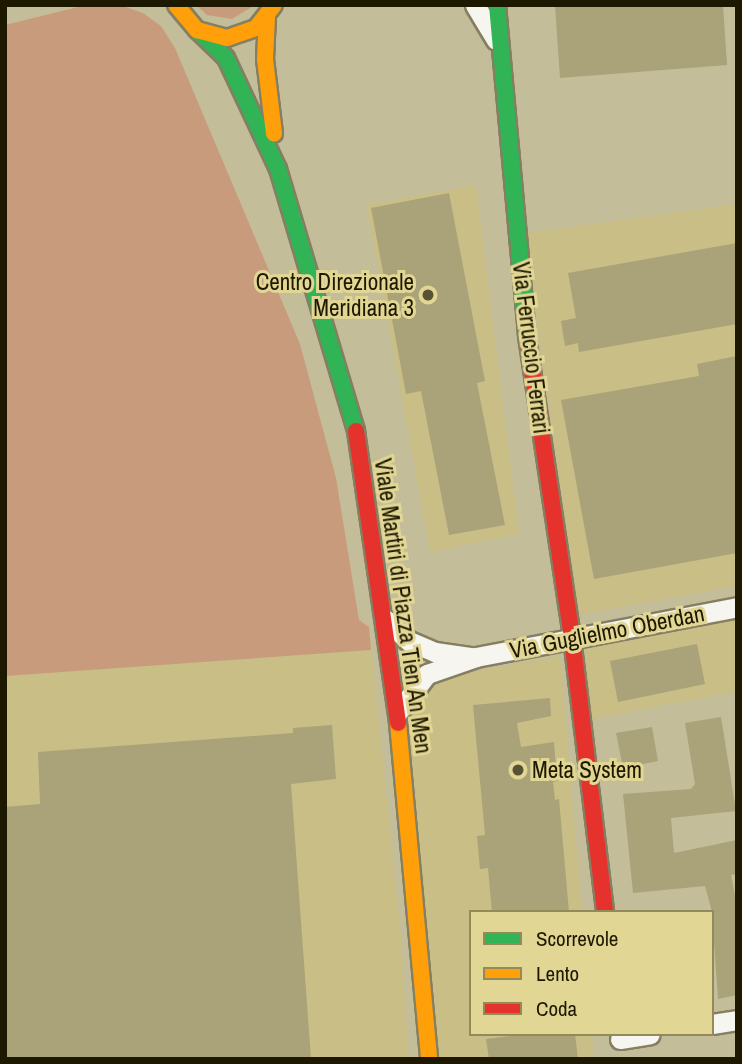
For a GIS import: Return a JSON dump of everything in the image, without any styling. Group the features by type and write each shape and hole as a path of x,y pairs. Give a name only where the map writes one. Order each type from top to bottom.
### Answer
{"main road":[{"name":"Viale Martiri di Piazza Tien An Men","path":"176,5 226,58 278,169 356,429 397,713 429,1059"},
{"name":"Via Ferruccio Ferrari","path":"497,5 526,331 572,638 605,910"},
{"name":"Viale Martiri di Piazza Tien An Men","path":"197,30 227,38 256,28 272,9"},
{"name":"Viale Martiri di Piazza Tien An Men","path":"272,9 265,59 278,169"}],"street":[{"name":"Via Ferruccio Ferrari","path":"475,5 503,58"},
{"name":"Via Guglielmo Oberdan","path":"397,713 427,674 476,657 737,607"},
{"name":"Via Guglielmo Oberdan","path":"385,619 409,641 435,652 476,657"},
{"path":"714,1024 737,1020"},
{"path":"620,1044 644,1036"}],"shaded area":[{"path":"86,5 120,5 143,13 161,26 175,48 300,344 336,478 359,620 369,627 401,935 409,1059 5,1059 5,25"},
{"path":"86,5 120,5 143,13 161,26 175,48 300,344 336,478 359,620 369,627 371,650 5,676 5,25"},
{"path":"196,5 255,5 232,19 207,15"},
{"name":"Centro Direzionale Meridiana 3","path":"476,185 519,534 430,552 367,205"},
{"path":"737,204 737,586 582,614 576,606 526,233"},
{"path":"735,611 737,691 587,720 578,652"},
{"path":"560,656 582,910 469,910 469,1036 592,1036 594,1059 438,1059 406,724 416,693 435,679"}],"building":[{"path":"555,5 723,5 727,65 560,78"},
{"name":"Centro Direzionale Meridiana 3","path":"449,193 485,381 477,383 505,525 449,535 421,391 406,394 371,208"},
{"path":"737,243 737,324 579,352 578,343 565,346 561,321 576,318 568,273"},
{"path":"737,356 737,553 594,579 561,400 699,376 697,364"},
{"path":"697,644 705,684 618,702 610,661"},
{"name":"Meta System","path":"550,698 551,716 517,723 521,747 554,742 557,781 553,782 555,800 559,799 569,910 492,910 488,868 480,869 477,836 485,835 473,705"},
{"path":"721,717 736,811 671,818 674,853 737,840 737,874 731,875 737,906 737,995 718,999 714,910 711,910 705,886 633,893 623,794 691,789 695,784 685,723"},
{"path":"332,725 336,779 291,784 311,1059 5,1059 5,807 40,804 38,752 293,733 293,728"},
{"path":"652,727 658,761 623,768 616,733"},
{"path":"511,1036 575,1036 578,1059 489,1059 486,1039"}],"traffic: fast":[{"path":"497,5 527,336"},
{"path":"197,30 226,58 278,169 356,431"}],"traffic: slow":[{"path":"176,5 197,30 227,38 256,28 274,5"},
{"path":"267,17 265,59 274,133"},
{"path":"398,723 429,1059"}],"traffic: jam":[{"path":"527,336 572,638 605,910"},
{"path":"356,431 398,723"}],"place":[{"name":"Centro Direzionale Meridiana 3","path":"428,295"},
{"name":"Meta System","path":"518,770"}]}
